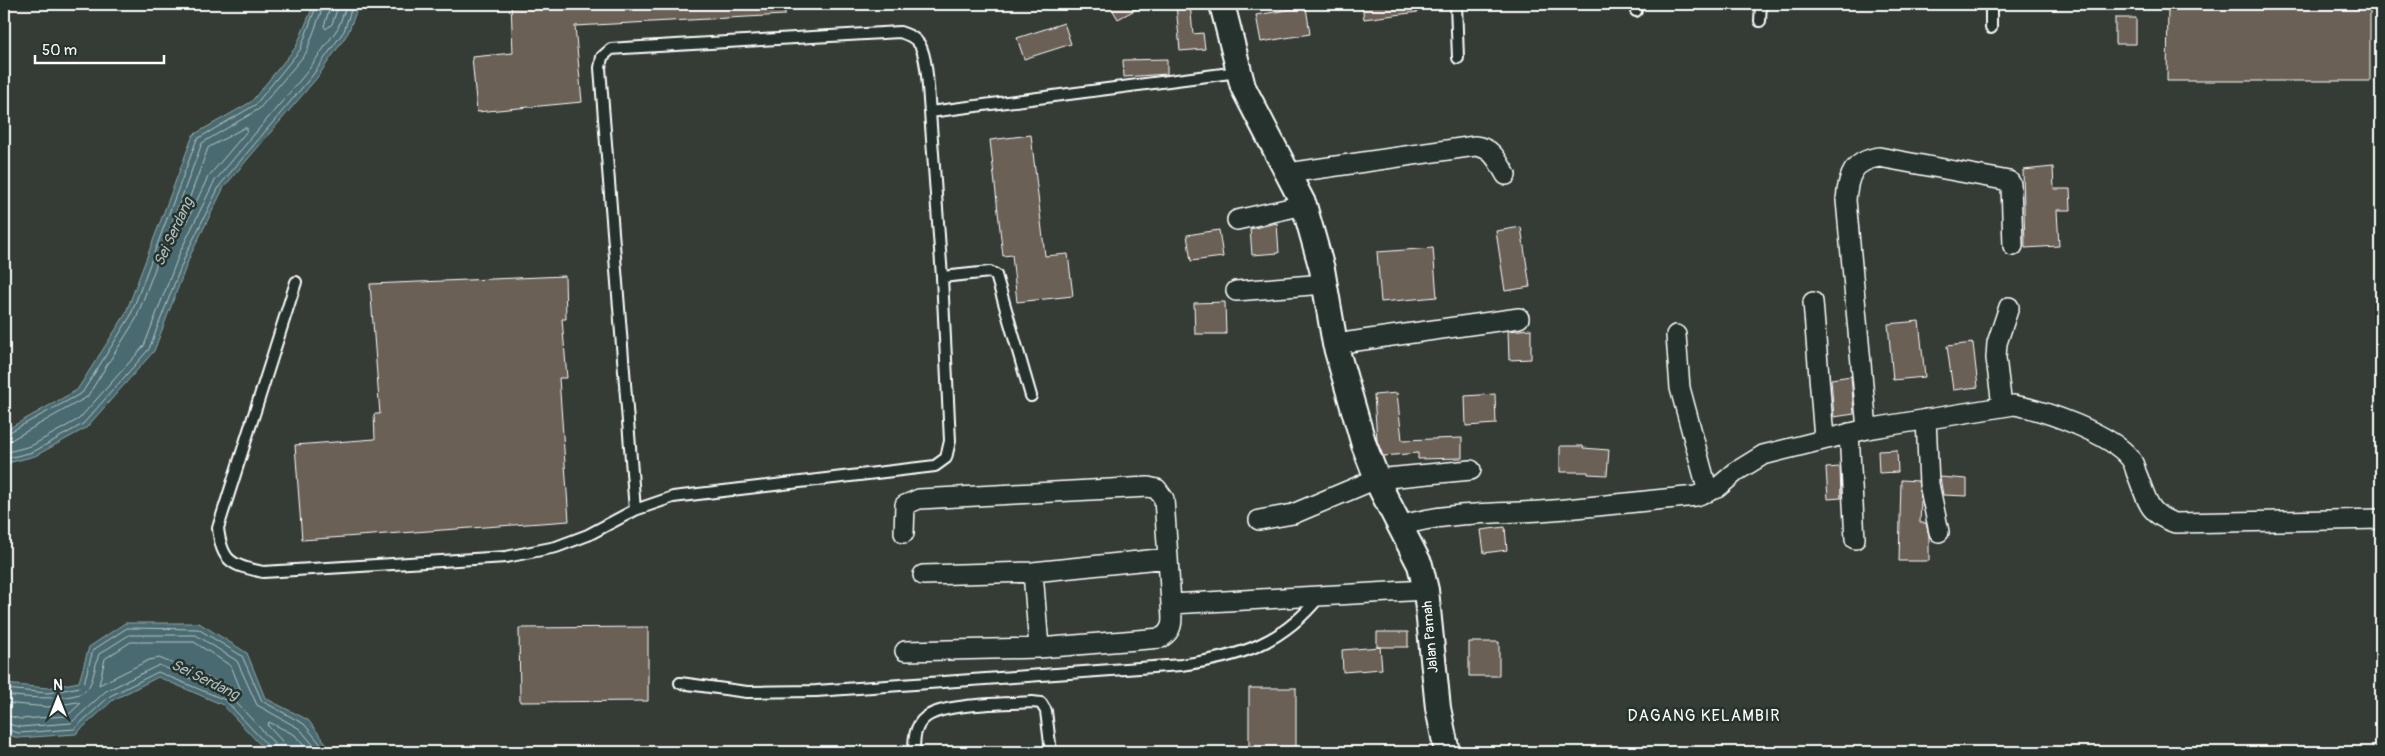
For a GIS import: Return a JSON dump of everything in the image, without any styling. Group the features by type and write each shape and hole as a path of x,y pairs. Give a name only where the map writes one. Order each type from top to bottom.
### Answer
{"street":[{"name":"Jalan Pamah","path":"1222,4 1238,72 1255,113 1304,204 1326,284 1335,344 1354,414 1376,479 1420,565 1426,590 1432,667 1447,752"},
{"path":"1288,173 1475,146 1485,147 1494,153 1506,175"},
{"path":"1855,540 1858,431 1846,200 1851,174 1858,164 1868,158 1879,157 2009,182 2011,184 2013,246"},
{"path":"1237,220 1304,204"},
{"path":"1236,291 1326,284"},
{"path":"1813,302 1824,438"},
{"path":"2002,406 1996,358 1997,343 2009,308"},
{"path":"1335,344 1519,318"},
{"path":"1676,335 1680,388 1708,492"},
{"path":"1400,526 1439,516 1540,511 1696,496 1717,488 1737,471 1763,455 1824,438 1858,431 2014,405 2035,408 2113,442 2131,459 2150,509 2161,519 2175,523 2381,519"},
{"path":"1926,419 1928,484 1938,532"},
{"path":"1259,520 1293,514 1376,479 1471,470"},
{"path":"904,533 906,505 919,499 1148,487 1157,489 1164,498 1173,624 1169,633 1161,638 1040,648 905,651"},
{"path":"923,575 1034,572 1168,558"},
{"path":"1034,572 1040,648"},
{"path":"1172,604 1426,590"}],"lane":[{"path":"1456,4 1458,58"},
{"path":"1760,21 1761,4"},
{"path":"1991,4 1991,28"},
{"path":"296,282 218,528 221,549 237,566 263,572 506,557 556,547 588,535 635,510 673,497 935,466 946,458 950,441 942,277 930,112 923,53 919,44 911,36 900,32 624,48 611,49 602,57 600,68 635,510"},
{"path":"930,112 1238,72"},
{"path":"942,277 990,272 996,275 1031,396"},
{"path":"680,683 747,692 816,691 1181,665 1216,660 1248,651 1282,634 1320,596"},
{"path":"914,752 914,736 924,718 941,710 1032,702 1041,703 1046,711 1051,752"}],"water":[{"name":"Sei Serdang","path":"314,4 359,4 348,33 316,79 224,187 190,256 154,351 86,428 35,456 4,464 4,431 77,390 125,315 193,135 251,102 296,47"},
{"name":"Sei Serdang","path":"125,623 199,623 247,653 265,698 308,720 333,752 267,752 223,705 158,677 113,700 76,734 18,738 4,733 4,684 48,688 79,682 89,647"}],"building":[{"path":"511,4 785,4 785,15 575,26 582,102 477,112 472,57 513,53"},
{"path":"1109,4 1146,4 1118,19"},
{"path":"1176,4 1190,4 1193,34 1203,33 1205,49 1180,51"},
{"path":"1362,4 1417,4 1418,12 1364,19"},
{"path":"2168,4 2370,4 2370,81 2167,81"},
{"path":"1306,7 1310,34 1261,42 1256,15"},
{"path":"2115,18 2136,18 2136,44 2115,44"},
{"path":"1064,23 1071,44 1024,59 1017,38"},
{"path":"1167,59 1167,74 1124,77 1123,60"},
{"path":"1031,135 1045,256 1068,254 1073,296 1017,302 1012,255 1003,256 990,140"},
{"path":"2053,167 2054,189 2070,189 2071,210 2057,210 2059,246 2025,248 2023,170"},
{"path":"1277,223 1279,253 1252,255 1250,229"},
{"path":"1521,227 1530,287 1505,291 1496,231"},
{"path":"1219,230 1223,257 1191,261 1187,235"},
{"path":"1433,248 1437,297 1381,302 1377,252"},
{"path":"565,276 566,319 562,319 567,378 559,378 569,521 302,540 295,445 375,439 374,414 380,414 370,284"},
{"path":"1225,302 1226,334 1195,334 1194,303"},
{"path":"1919,321 1925,377 1893,380 1888,324"},
{"path":"1531,329 1531,359 1509,360 1508,331"},
{"path":"1973,343 1978,387 1953,390 1947,346"},
{"path":"1851,376 1854,414 1834,417 1831,379"},
{"path":"1397,393 1402,440 1462,438 1462,458 1418,459 1418,453 1383,456 1377,441 1374,395"},
{"path":"1495,394 1496,424 1466,426 1465,396"},
{"path":"1560,446 1583,446 1583,448 1609,450 1607,475 1588,474 1588,472 1560,472"},
{"path":"1897,450 1898,472 1879,473 1878,451"},
{"path":"1840,467 1841,498 1828,499 1826,468"},
{"path":"1940,477 1967,479 1967,496 1943,495"},
{"path":"1901,480 1918,481 1921,499 1920,523 1926,523 1929,536 1929,561 1899,561"},
{"path":"1505,527 1507,550 1484,553 1481,530"},
{"path":"648,627 648,701 520,702 519,628"},
{"path":"1377,632 1408,632 1408,647 1377,647"},
{"path":"1469,642 1499,642 1499,676 1469,676"},
{"path":"1380,647 1382,669 1343,672 1342,650"},
{"path":"1249,688 1296,688 1296,752 1249,752"}],"district":[{"name":"DAGANG KELAMBIR","path":"1704,716"}]}
